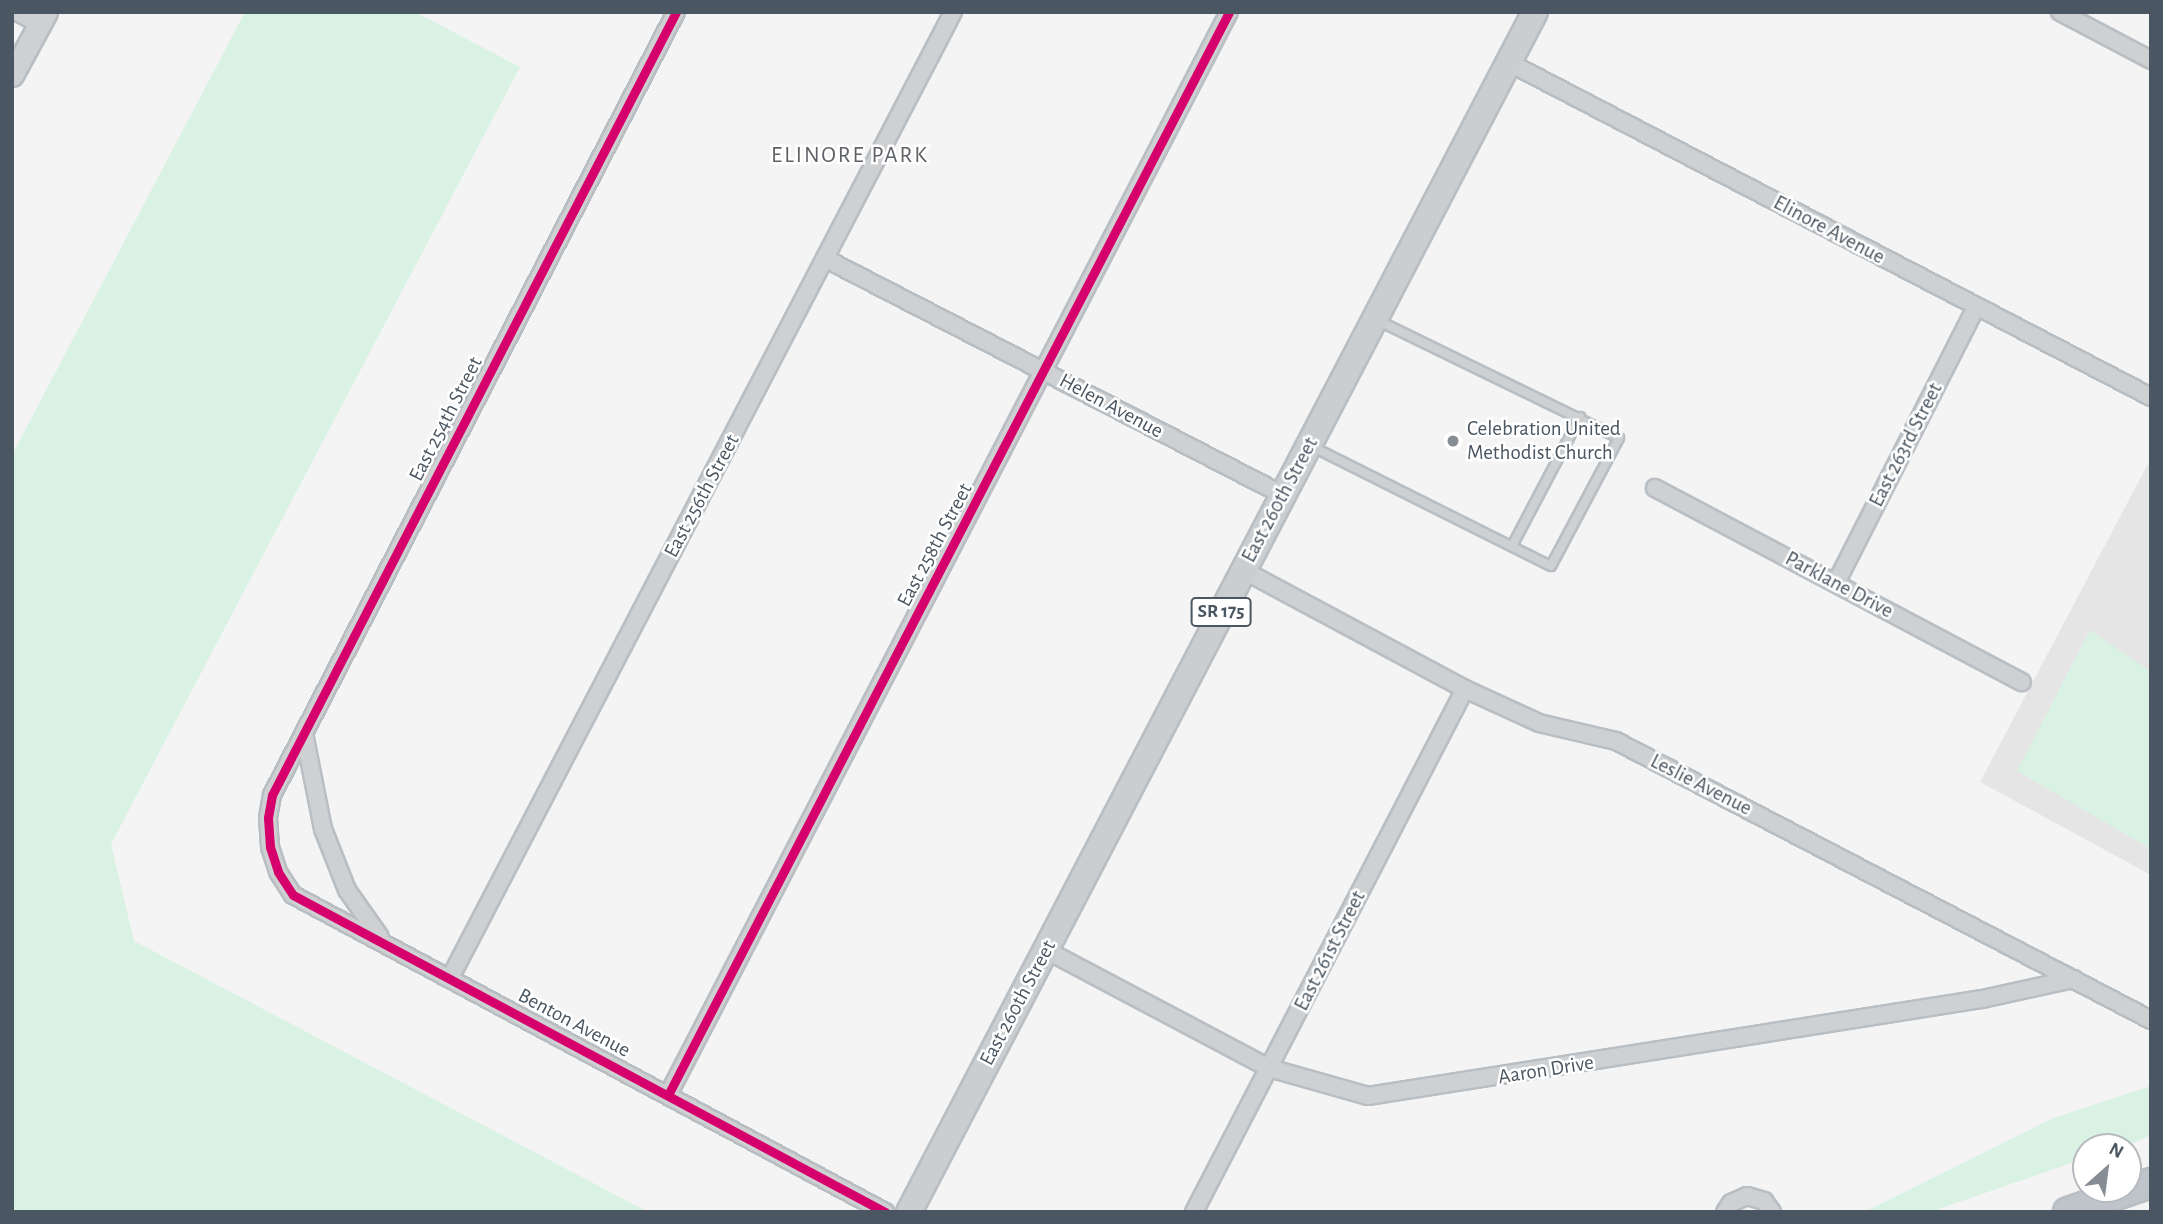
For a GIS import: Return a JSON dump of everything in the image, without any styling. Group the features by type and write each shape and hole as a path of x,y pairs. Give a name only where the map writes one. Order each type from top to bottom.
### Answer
{"highway":[{"path":"2068,1212 2151,1183"}],"main road":[{"name":"East 260th Street","path":"909,1212 1535,12"}],"street":[{"path":"12,75 43,18 17,12"},
{"name":"East 256th Street","path":"450,978 953,12"},
{"name":"East 258th Street","path":"669,1093 1230,12"},
{"path":"2060,12 2151,60"},
{"name":"East 254th Street","path":"270,847 268,818 272,795 672,14"},
{"name":"Elinore Avenue","path":"1508,62 2151,397"},
{"name":"Helen Avenue","path":"827,258 1283,495"},
{"name":"East 263rd Street","path":"1836,583 1976,307"},
{"name":"Parklane Drive","path":"1655,488 2022,682"},
{"name":"Leslie Avenue","path":"1243,570 1465,690 1539,723 1616,741 2151,1020"},
{"name":"East 261st Street","path":"1194,1212 1465,690"},
{"name":"Benton Avenue","path":"304,733 323,829 347,890 381,939"},
{"name":"Benton Avenue","path":"270,847 278,872 293,895 669,1093 885,1212"},
{"name":"Aaron Drive","path":"1046,950 1269,1068 1326,1088 1368,1096 1412,1092 1982,999 2074,979"},
{"path":"1725,1212 1731,1203 1747,1196 1764,1201 1772,1212"}],"lane":[{"path":"1309,445 1551,566 1619,438 1580,416 1531,399 1374,319"},
{"path":"1512,546 1580,416"}],"shaded area":[{"path":"2151,458 2151,875 1980,782"}],"green space":[{"path":"245,12 415,12 520,67 111,844 134,941 648,1212 12,1212 12,455"},
{"path":"2090,630 2151,672 2151,849 2017,771"},
{"path":"2151,1086 2151,1135 2142,1139 2142,1133 2072,1133 2072,1163 1930,1212 1864,1212 2053,1118"}],"cycle path":[{"path":"676,12 272,795 268,818 270,847 278,872 293,895 885,1212"},
{"path":"669,1093 1229,12"}],"place":[{"name":"Celebration United Methodist Church","path":"1453,441"}],"district":[{"name":"ELINORE PARK","path":"850,156"}]}
